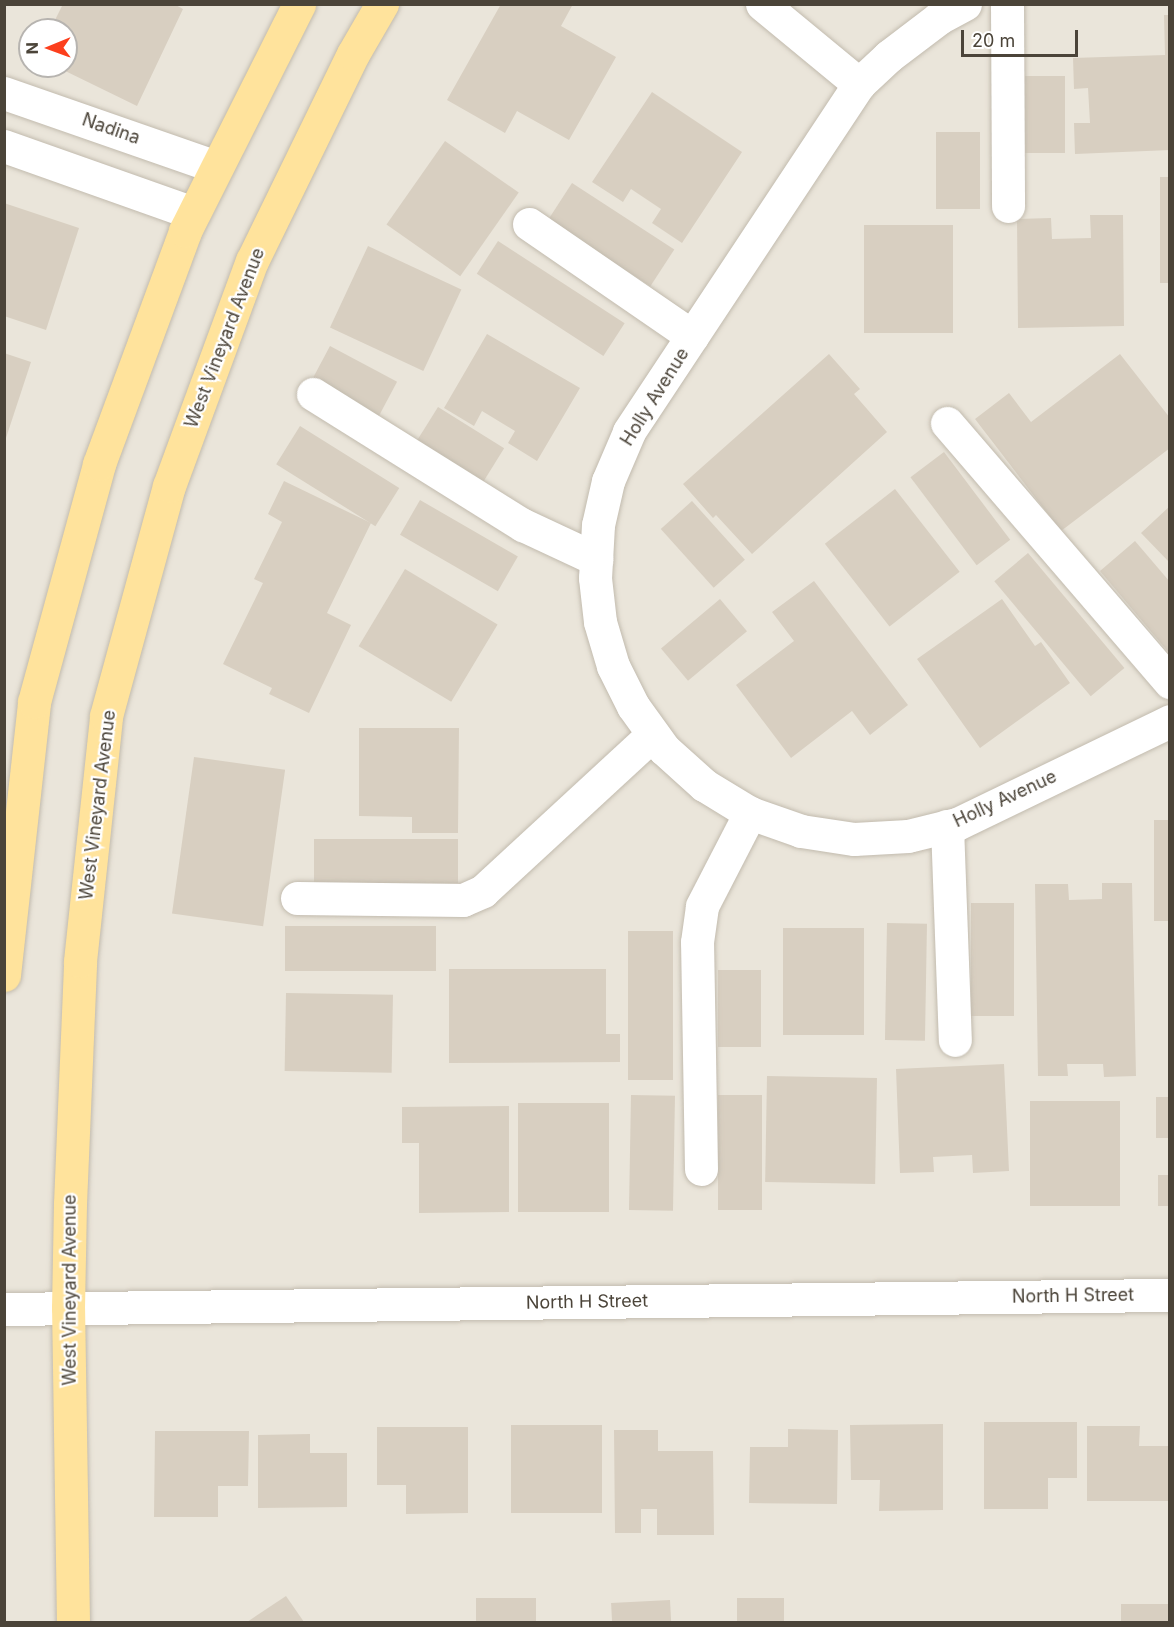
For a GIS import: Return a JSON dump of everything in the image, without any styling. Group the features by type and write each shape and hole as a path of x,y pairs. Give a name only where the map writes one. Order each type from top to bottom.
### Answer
{"main road":[{"path":"4,975 34,702 99,464 194,213 299,4"},
{"name":"West Vineyard Avenue","path":"73,1623 68,1308 80,961 106,716 170,486 252,261 353,54 382,4"}],"street":[{"path":"762,4 859,84"},
{"name":"Holly Avenue","path":"965,4 939,18 889,56 859,84 629,432 608,481 598,525 595,578 600,622 613,666 633,706 664,749 704,785 750,813 801,831 854,839 908,836 947,826 1170,721"},
{"path":"1006,4 1008,206"},
{"name":"Nadina","path":"4,93 218,166"},
{"path":"4,146 194,213"},
{"path":"529,224 692,336"},
{"path":"313,394 523,525 596,559"},
{"path":"947,423 1170,682"},
{"path":"297,898 463,900 483,891 653,734"},
{"path":"701,1169 697,942 702,906 750,813"},
{"path":"947,826 955,1040"},
{"name":"North H Street","path":"4,1309 1170,1295"}],"shaded area":[{"path":"5,5 1169,5 1169,1622 5,1622"}],"building":[{"path":"63,4 174,4 183,9 137,106 78,77 78,18 56,18"},
{"path":"501,4 573,4 561,26 616,57 569,140 517,111 505,133 447,100"},
{"path":"1164,15 1170,15 1170,150 1075,154 1074,123 1090,123 1088,88 1074,89 1073,58 1165,55"},
{"path":"1025,76 1065,76 1065,153 1025,153"},
{"path":"652,92 742,152 682,243 652,223 661,209 631,189 623,202 592,182"},
{"path":"936,132 980,132 980,209 936,209"},
{"path":"445,141 519,193 460,276 386,225"},
{"path":"1160,177 1170,177 1170,283 1160,283"},
{"path":"572,183 674,249 650,286 548,220"},
{"path":"4,203 79,228 46,330 4,316"},
{"path":"1090,215 1123,215 1124,326 1018,328 1017,219 1051,218 1052,239 1091,238"},
{"path":"864,225 953,225 953,333 864,333"},
{"path":"498,241 625,323 603,356 477,274"},
{"path":"368,246 461,290 423,371 330,328"},
{"path":"487,334 580,388 537,461 508,443 515,431 482,411 474,426 444,408"},
{"path":"330,346 397,382 376,421 309,385"},
{"path":"4,353 31,362 5,441 4,441"},
{"path":"829,354 860,389 854,394 887,432 752,554 716,515 713,518 683,484"},
{"path":"1120,354 1170,418 1170,448 1061,531 975,419 1009,393 1031,422"},
{"path":"438,407 504,448 481,486 415,444"},
{"path":"300,426 399,488 375,526 276,464"},
{"path":"944,452 1010,540 977,565 910,477"},
{"path":"284,481 371,523 327,613 351,625 309,713 269,694 272,688 223,664 263,583 254,579 282,522 268,514"},
{"path":"895,489 960,572 890,627 825,544"},
{"path":"420,500 518,556 498,591 400,535"},
{"path":"692,501 745,560 714,588 661,529"},
{"path":"1170,506 1170,563 1141,533"},
{"path":"1135,541 1170,582 1170,654 1100,571"},
{"path":"1028,553 1124,668 1091,696 994,581"},
{"path":"405,569 498,625 451,702 359,646"},
{"path":"814,581 908,705 870,735 852,711 791,758 736,685 794,641 772,612"},
{"path":"720,599 747,631 688,681 661,648"},
{"path":"1002,599 1035,646 1041,642 1070,683 980,748 917,659"},
{"path":"359,728 459,728 458,833 412,833 412,817 359,816"},
{"path":"194,757 285,770 263,926 172,913"},
{"path":"1154,820 1170,820 1170,921 1154,921"},
{"path":"314,839 458,839 458,883 314,883"},
{"path":"1102,883 1132,883 1136,1076 1104,1077 1103,1064 1067,1064 1068,1076 1038,1076 1035,884 1068,884 1069,900 1102,899"},
{"path":"971,903 1014,903 1014,1016 971,1016"},
{"path":"887,923 927,924 925,1041 885,1040"},
{"path":"285,926 436,926 436,971 285,971"},
{"path":"783,928 864,928 864,1035 783,1035"},
{"path":"628,931 673,931 673,1080 628,1080"},
{"path":"449,969 606,969 606,1034 620,1034 620,1062 449,1063"},
{"path":"718,970 761,970 761,1047 718,1047"},
{"path":"286,993 393,995 392,1073 285,1071"},
{"path":"1004,1064 1009,1171 973,1173 972,1155 933,1157 934,1172 900,1173 896,1069"},
{"path":"767,1076 877,1078 875,1184 765,1182"},
{"path":"631,1095 675,1096 673,1211 629,1210"},
{"path":"718,1095 762,1095 762,1210 718,1210"},
{"path":"1156,1097 1170,1097 1170,1138 1156,1138"},
{"path":"1030,1101 1120,1101 1120,1206 1030,1206"},
{"path":"518,1103 609,1103 609,1212 518,1212"},
{"path":"509,1106 509,1212 419,1213 419,1143 402,1143 402,1107"},
{"path":"1158,1175 1170,1175 1170,1206 1158,1206"},
{"path":"984,1422 1077,1422 1077,1478 1048,1478 1048,1509 984,1509"},
{"path":"943,1424 943,1510 879,1511 880,1480 851,1480 850,1425"},
{"path":"511,1425 602,1425 602,1513 511,1513"},
{"path":"1087,1426 1140,1426 1139,1446 1170,1446 1170,1501 1087,1501"},
{"path":"377,1427 468,1427 468,1513 406,1514 406,1485 377,1485"},
{"path":"788,1429 838,1430 837,1504 749,1503 750,1447 788,1447"},
{"path":"614,1430 658,1430 658,1451 713,1451 714,1535 657,1535 657,1509 641,1509 641,1533 615,1533"},
{"path":"155,1431 249,1431 248,1486 218,1486 218,1517 154,1517"},
{"path":"310,1434 310,1453 347,1453 347,1507 258,1508 258,1435"},
{"path":"286,1596 304,1622 247,1622"},
{"path":"476,1598 536,1598 536,1622 476,1622"},
{"path":"737,1598 784,1598 784,1622 737,1622"},
{"path":"670,1600 671,1622 612,1622 611,1603"},
{"path":"1121,1604 1170,1604 1170,1622 1121,1622"}]}
